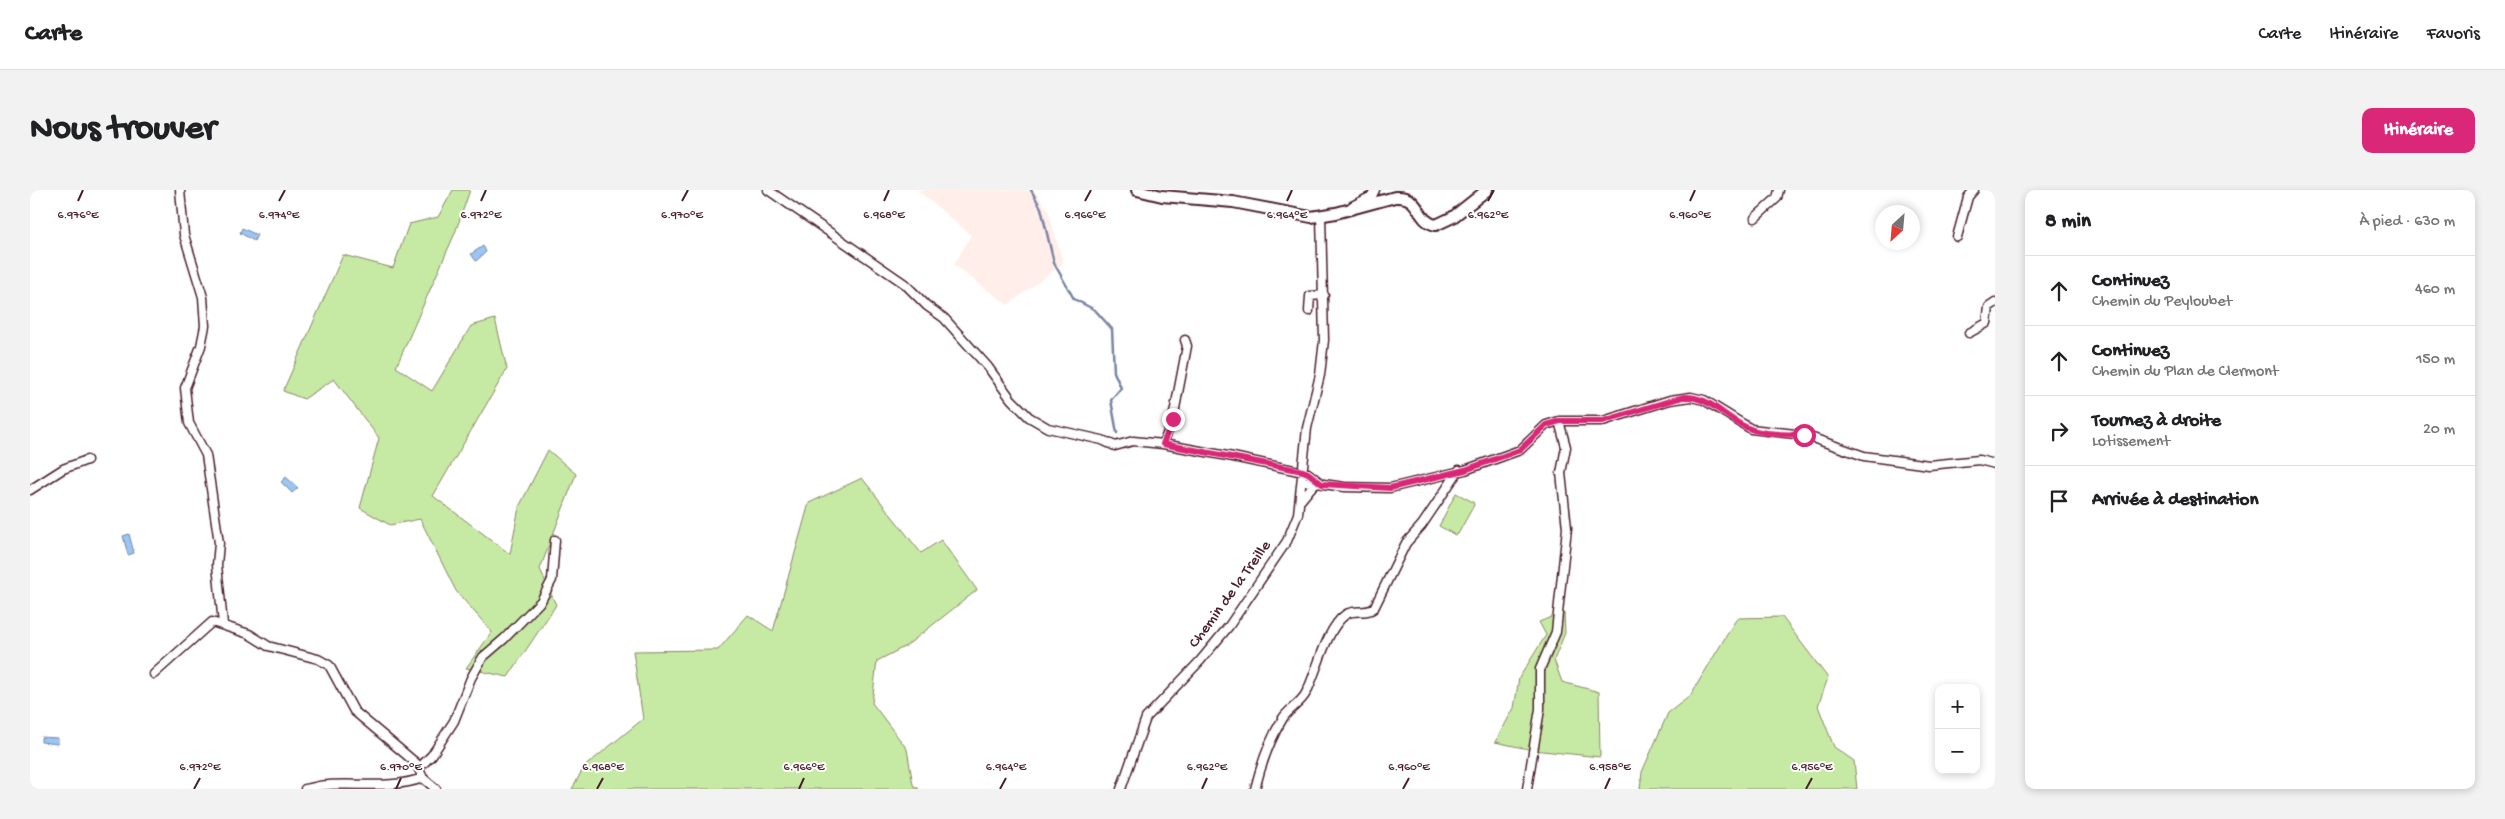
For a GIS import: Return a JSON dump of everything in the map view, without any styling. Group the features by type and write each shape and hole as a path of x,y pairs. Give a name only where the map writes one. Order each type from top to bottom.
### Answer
{"street":[{"path":"180,190 184,235 203,297 205,326 201,346 185,388 189,423 206,455 219,543 217,565 223,624"},
{"path":"768,190 905,284 926,306 944,318 988,367 1011,399 1028,417 1048,428 1115,446 1133,441 1163,444 1303,471 1308,473 1318,484"},
{"path":"1137,190 1162,196 1233,202 1297,216 1321,216 1379,201 1405,197 1413,202 1428,222 1440,225 1477,200 1487,190"},
{"path":"1349,209 1356,203 1372,196 1375,190"},
{"path":"1755,218 1777,198 1779,190"},
{"path":"1957,238 1968,197 1974,190"},
{"name":"Chemin de la Treille","path":"1120,789 1146,718 1200,661 1265,576 1288,541 1301,500 1306,428 1322,362 1324,295 1321,216"},
{"path":"1309,311 1310,296 1324,295"},
{"path":"1969,333 1987,323 1989,307 1995,303"},
{"path":"1163,444 1173,419 1187,346 1185,340"},
{"path":"1303,481 1318,484 1390,488 1459,470 1520,450 1546,425 1560,421 1603,421 1670,400 1692,397 1704,400 1752,429 1804,435 1864,456 1929,466 1979,460 1995,464"},
{"path":"1527,789 1540,709 1540,669 1556,632 1567,528 1561,473 1566,447 1560,421"},
{"path":"30,490 63,469 87,460"},
{"path":"1255,789 1276,731 1284,716 1306,694 1322,653 1339,623 1345,615 1352,612 1366,612 1374,608 1406,543 1422,525 1459,470"},
{"path":"1301,500 1318,484"},
{"path":"419,768 432,755 454,721 471,678 483,657 504,639 540,601 552,580 555,540"},
{"path":"154,674 212,622 249,634 268,646 318,659 329,665 354,711 416,763 423,778 436,789"},
{"path":"305,789 327,785 388,787 409,785 423,778"}],"shaded area":[{"path":"917,190 1034,190 1048,210 1063,263 1008,305 954,265 971,235"}],"green space":[{"path":"453,190 470,190 455,233 396,367 432,391 471,326 495,319 507,369 433,496 510,554 519,507 548,450 576,474 540,569 556,605 508,677 466,668 492,632 456,591 420,519 390,525 360,508 379,438 334,379 304,399 283,391 343,255 393,268 409,224 438,217"},
{"path":"862,478 921,553 941,540 977,590 906,646 877,661 872,703 907,749 913,785 919,789 572,789 584,767 643,719 633,651 718,650 748,615 773,631 809,503"},
{"path":"1456,493 1473,502 1474,505 1458,534 1455,535 1439,526"},
{"path":"1564,612 1565,633 1554,660 1562,682 1599,692 1600,757 1533,750 1495,742 1514,708 1519,678 1546,635 1539,622"},
{"path":"1782,617 1828,678 1818,706 1834,747 1854,761 1857,789 1640,789 1642,772 1668,713 1690,696 1737,618"}],"water":[{"path":"242,228 257,235 254,241 240,233"},
{"path":"483,246 486,252 476,261 471,254"},
{"path":"286,477 298,488 292,493 281,482"},
{"path":"129,534 134,553 128,555 123,536"},
{"path":"41,737 58,738 58,744 41,742"}],"waterway":[{"path":"1031,190 1041,208 1054,263 1074,299 1095,310 1112,329 1114,372 1121,388 1111,400 1117,433"}],"route":[{"path":"1173,419 1163,444 1303,471 1322,484 1344,487 1390,488 1465,470 1520,450 1546,425 1560,421 1603,421 1683,397 1704,400 1744,426 1752,429 1804,435"}]}
